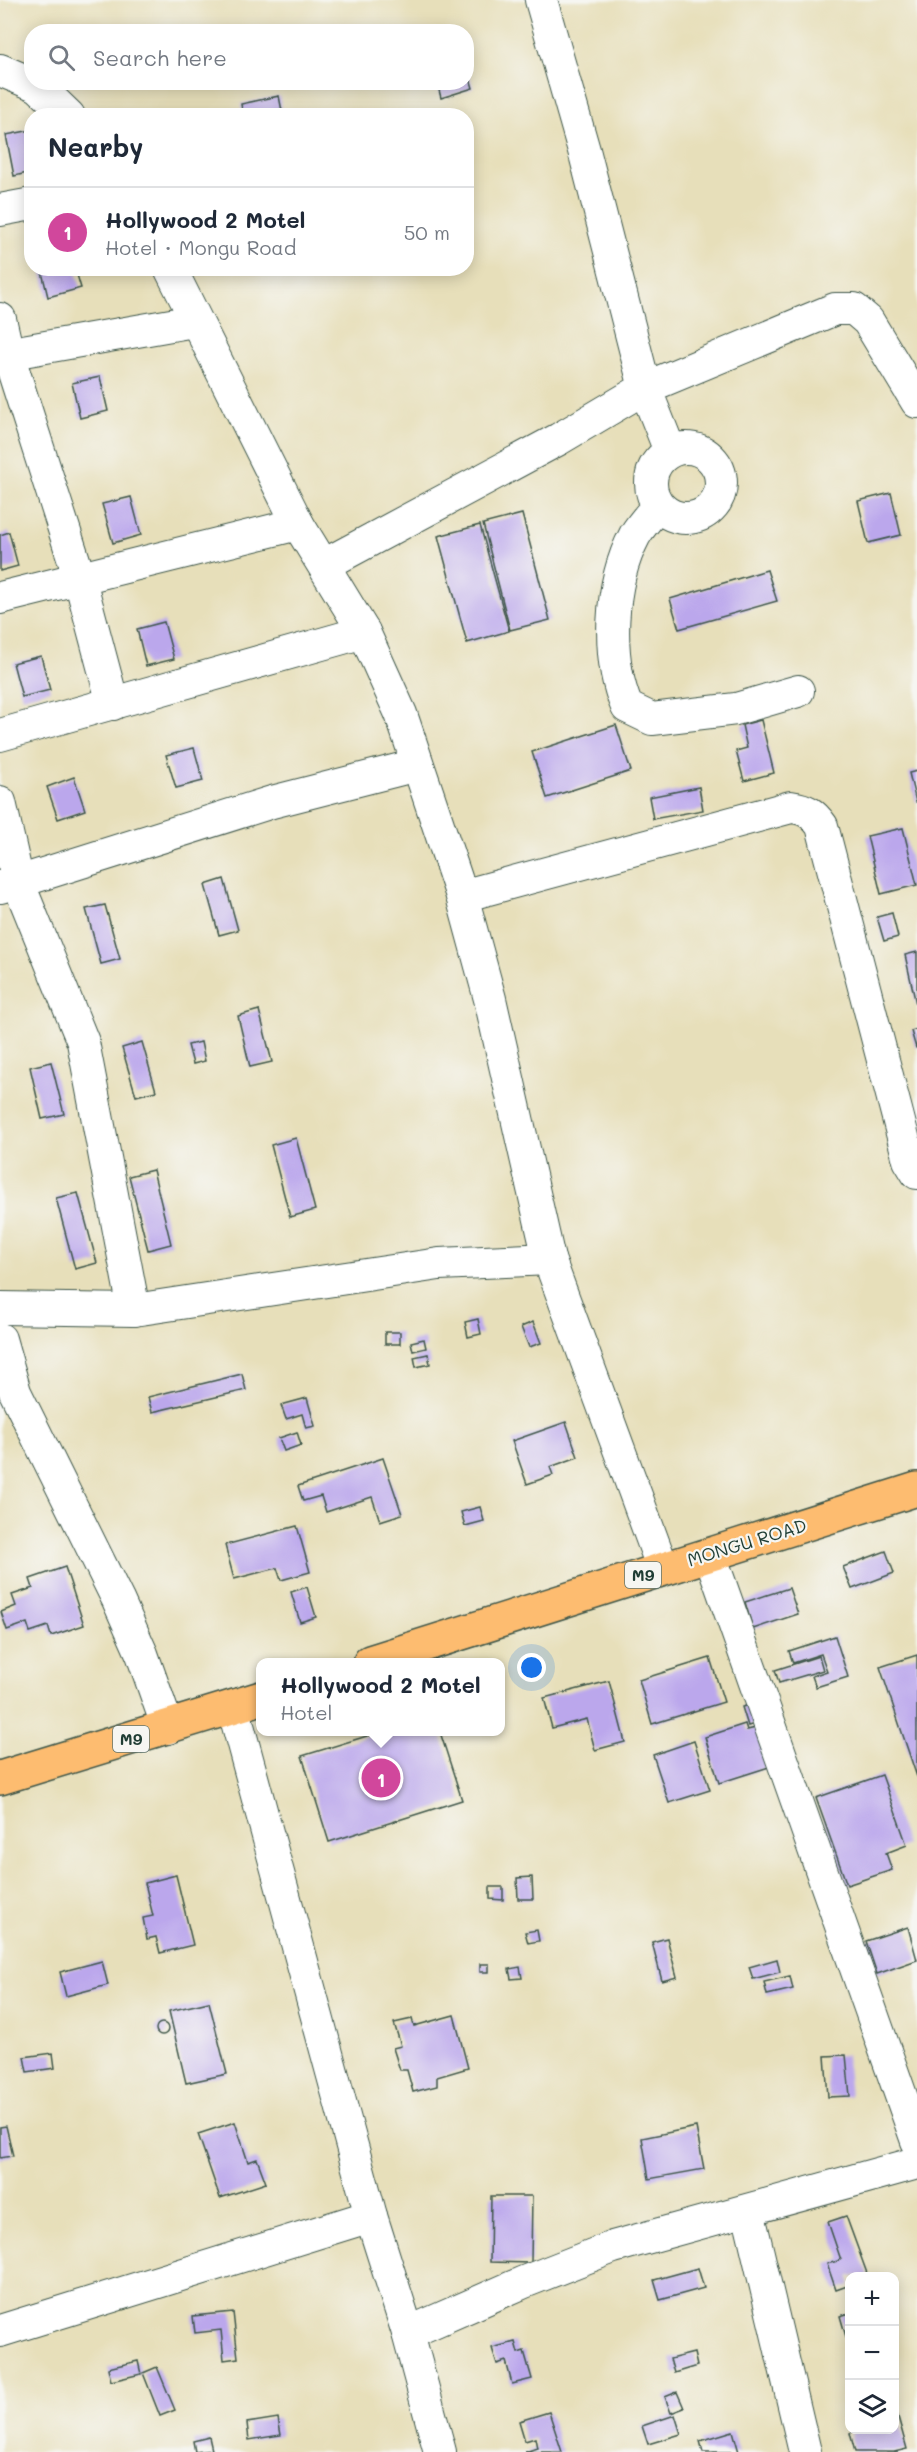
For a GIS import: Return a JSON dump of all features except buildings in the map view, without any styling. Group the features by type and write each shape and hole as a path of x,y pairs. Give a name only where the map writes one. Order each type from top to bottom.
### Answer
{"main road":[{"name":"MONGU ROAD","path":"383,1658 917,1489"},
{"name":"M9","path":"0,1778 247,1702"}],"street":[{"path":"541,0 585,154 645,388 670,451"},
{"path":"0,70 24,80"},
{"path":"42,90 61,108"},
{"path":"0,210 24,206"},
{"path":"174,276 194,321 298,524 364,632 401,714 462,896 490,999 549,1259 663,1569"},
{"path":"324,565 559,439 645,388 835,309 854,309 868,321 917,402"},
{"path":"0,319 4,355 79,576 113,704"},
{"path":"4,355 194,321"},
{"path":"684,447 698,449 711,457 719,469 722,483 719,498 710,509 698,517 683,519 669,515 658,506 651,492 651,475 657,461 670,451 684,447"},
{"path":"658,506 636,534 620,571 613,653 618,684 627,707 652,719 736,709 798,691"},
{"path":"0,598 79,576 298,524"},
{"path":"0,735 364,632"},
{"path":"9,885 272,802 417,765"},
{"path":"0,802 9,885 83,1042 134,1310"},
{"path":"462,896 791,807 805,808 815,815 822,826 909,1160 917,1173"},
{"path":"0,1308 134,1310 439,1264 549,1259"},
{"path":"0,1339 8,1389 118,1600 142,1654 168,1728"},
{"path":"710,1555 917,2141"},
{"path":"247,1702 371,2216 408,2333 440,2452"},
{"path":"408,2333 524,2282 613,2247 917,2163"},
{"path":"748,2211 805,2452"},
{"path":"0,2331 371,2216"}],"place":[{"name":"Hollywood 2 Motel","path":"381,1778"}]}
